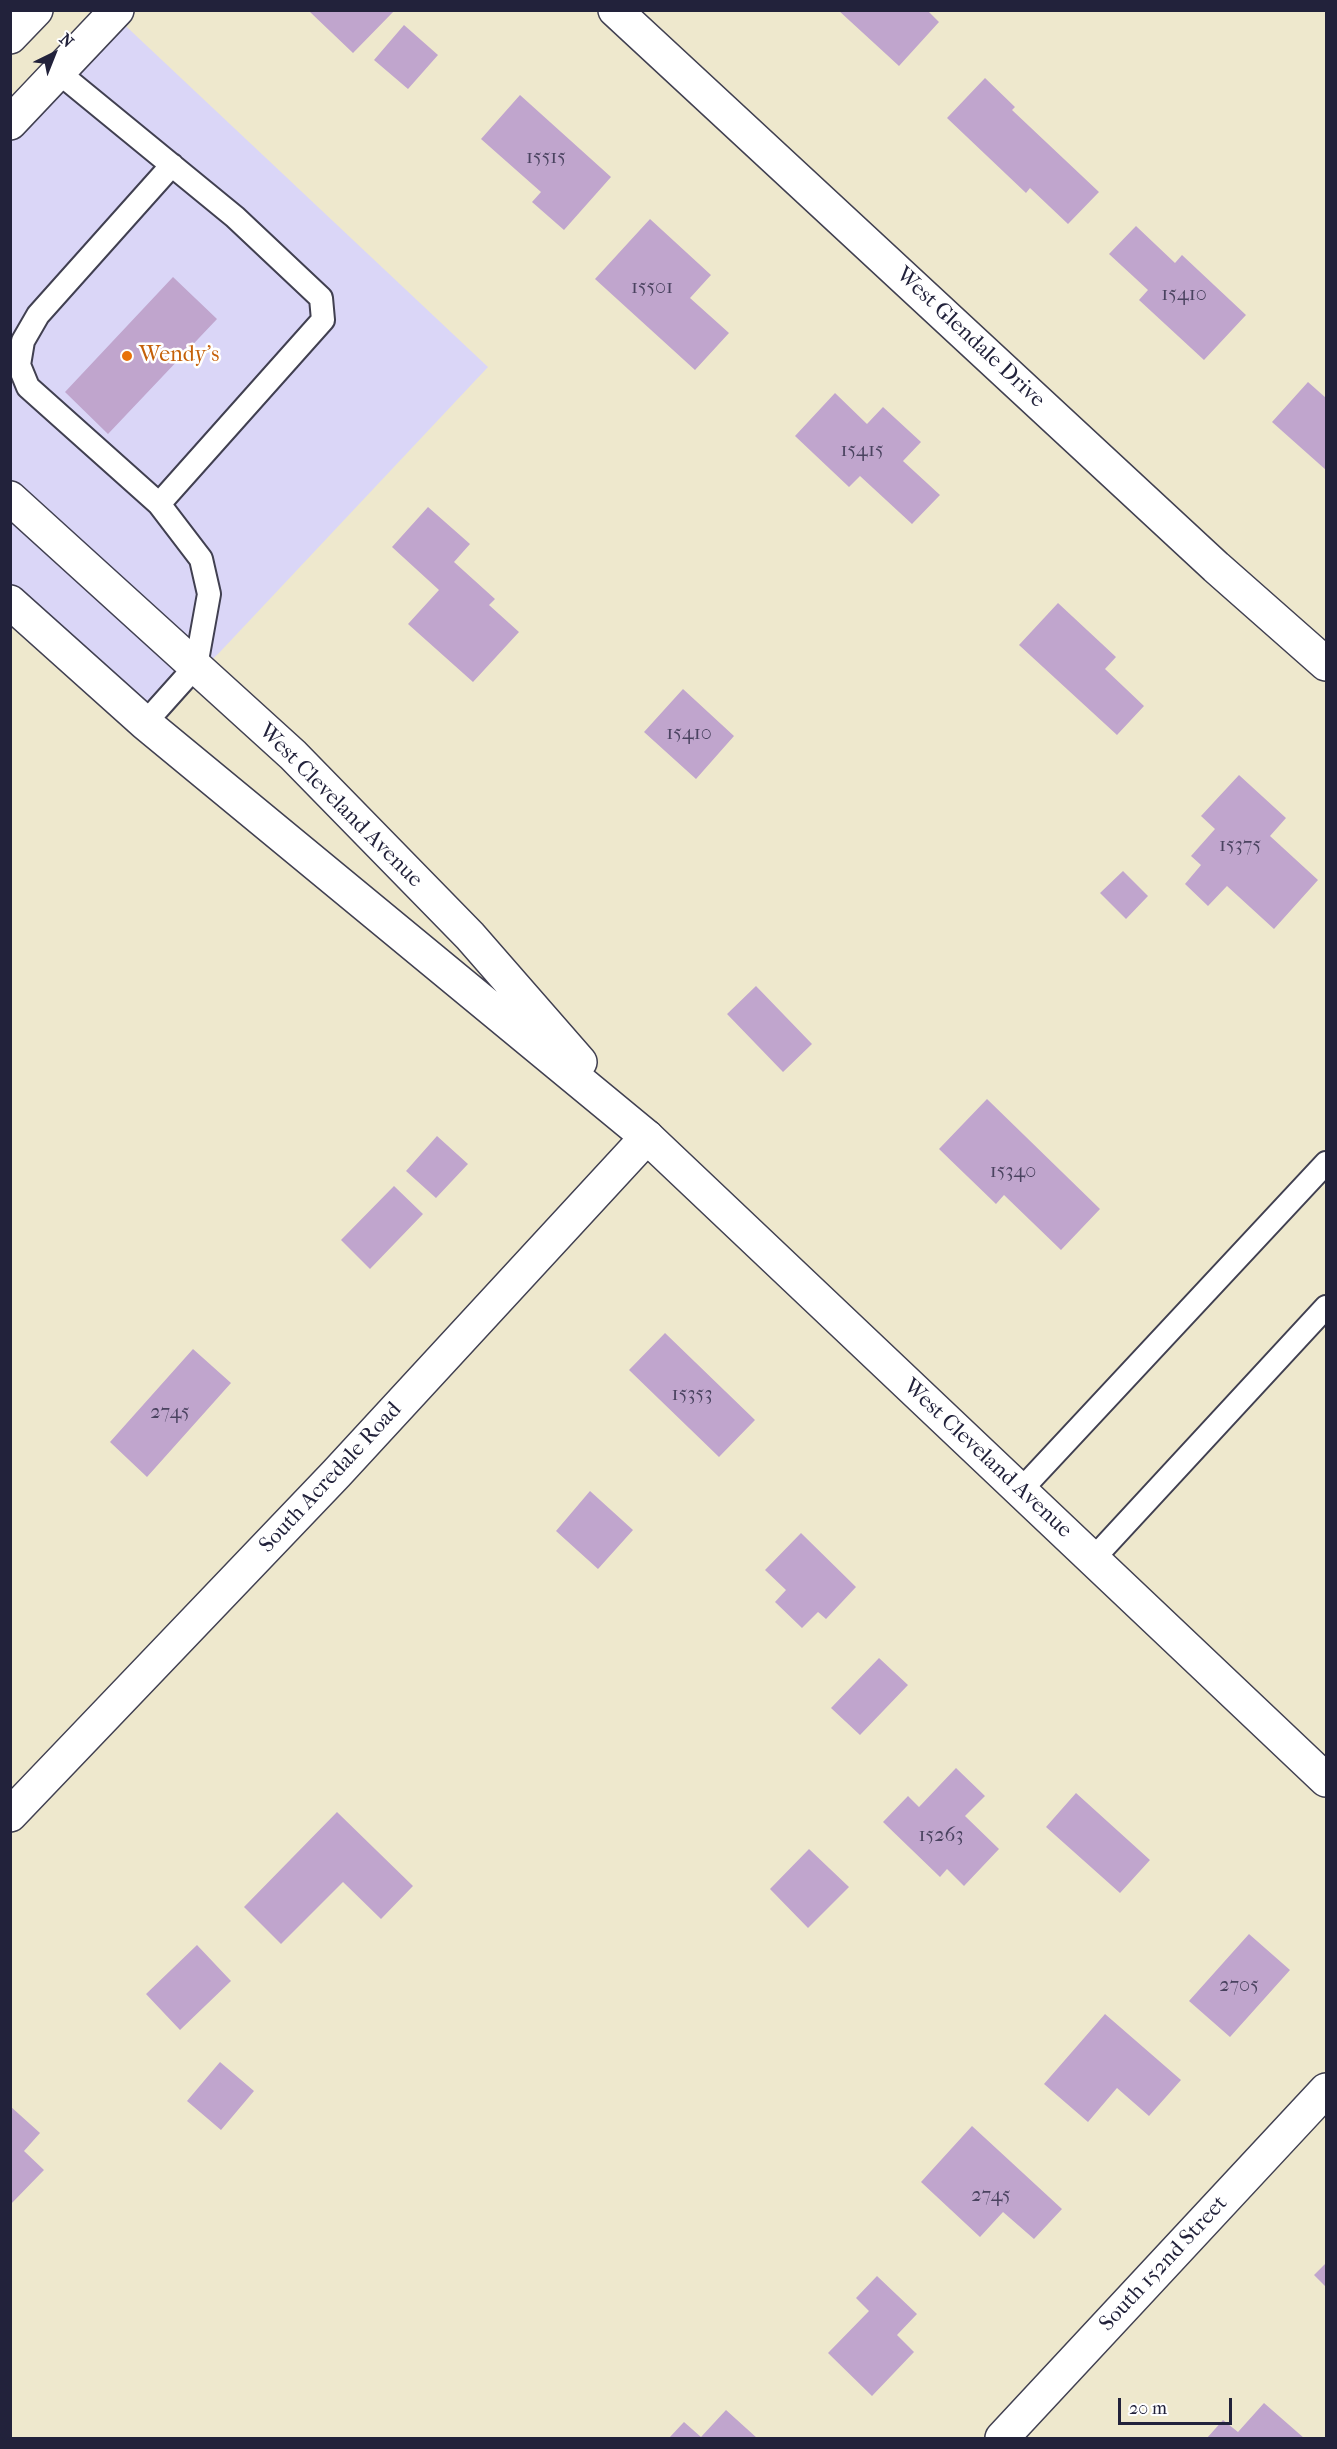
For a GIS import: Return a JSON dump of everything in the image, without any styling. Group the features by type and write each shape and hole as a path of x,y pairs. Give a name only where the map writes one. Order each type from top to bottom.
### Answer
{"main road":[{"path":"10,37 36,10"},
{"path":"10,123 117,10"},
{"name":"West Glendale Drive","path":"615,10 1199,550 1326,664"},
{"name":"West Cleveland Avenue","path":"10,498 293,755 470,936 647,1137"},
{"name":"West Cleveland Avenue","path":"10,602 145,723 647,1137 1326,1780"},
{"name":"South Acredale Road","path":"10,1815 336,1474 647,1137"},
{"name":"South 152nd Street","path":"1002,2439 1326,2090"}],"lane":[{"path":"58,72 235,217 321,298 323,321 159,504"},
{"path":"145,723 196,666 209,594 201,559 159,504 28,387 19,365 23,341 38,315 172,165"},
{"path":"1020,1491 1326,1163"},
{"path":"1093,1559 1326,1307"}],"shaded area":[{"path":"113,14 488,367 219,653 145,723 11,602 11,123"}],"building":[{"path":"312,10 395,10 353,53 310,12"},
{"path":"838,10 927,10 939,22 899,66"},
{"path":"404,25 438,55 408,89 374,60"},
{"path":"985,78 1015,107 1012,110 1099,192 1068,224 1030,188 1026,193 947,118"},
{"path":"520,95 611,177 564,230 532,202 541,192 481,139"},
{"path":"650,219 711,275 690,298 729,333 695,370 595,279"},
{"path":"1136,226 1175,263 1182,255 1246,315 1204,360 1139,300 1148,290 1109,254"},
{"path":"173,277 217,319 108,434 65,392"},
{"path":"1308,382 1326,398 1326,470 1272,422"},
{"path":"835,393 867,424 883,407 921,442 903,461 940,495 912,524 860,476 849,487 795,436"},
{"path":"428,507 470,544 454,562 495,599 489,605 519,632 473,682 408,624 439,590 392,547"},
{"path":"1058,603 1116,657 1105,669 1144,706 1117,735 1019,645"},
{"path":"683,689 734,736 696,779 644,732"},
{"path":"1239,775 1286,818 1270,836 1318,880 1274,929 1227,886 1208,906 1185,884 1201,865 1191,856 1215,829 1201,816"},
{"path":"1123,871 1148,896 1126,919 1100,893"},
{"path":"756,986 812,1044 783,1072 727,1014"},
{"path":"987,1099 1100,1209 1061,1250 1004,1195 996,1204 939,1149"},
{"path":"437,1136 468,1164 436,1198 406,1171"},
{"path":"394,1186 423,1214 370,1269 341,1240"},
{"path":"665,1333 755,1420 719,1457 629,1370"},
{"path":"193,1349 231,1383 147,1477 110,1442"},
{"path":"590,1491 633,1530 598,1569 556,1531"},
{"path":"801,1533 856,1587 826,1619 818,1612 802,1628 775,1602 786,1590 765,1570"},
{"path":"879,1658 908,1685 860,1735 831,1708"},
{"path":"956,1768 985,1796 965,1816 999,1849 964,1886 947,1869 940,1877 883,1822 908,1796 919,1807"},
{"path":"1076,1793 1150,1860 1120,1893 1046,1827"},
{"path":"337,1812 413,1886 381,1919 343,1882 281,1944 244,1907"},
{"path":"809,1849 849,1887 808,1928 770,1889"},
{"path":"1249,1934 1290,1970 1230,2037 1189,2001"},
{"path":"197,1945 231,1981 180,2030 146,1994"},
{"path":"1105,2014 1181,2080 1149,2116 1117,2088 1088,2122 1044,2084"},
{"path":"220,2062 254,2091 221,2130 187,2101"},
{"path":"10,2106 40,2133 24,2151 44,2170 10,2205"},
{"path":"972,2126 1062,2209 1034,2239 1003,2212 980,2237 921,2182"},
{"path":"1326,2263 1326,2287 1314,2275"},
{"path":"877,2276 917,2314 897,2335 914,2352 872,2396 828,2353 869,2311 856,2298"},
{"path":"1264,2403 1304,2438 1207,2438 1223,2420 1238,2432"},
{"path":"726,2410 757,2438 669,2438 684,2422 701,2437"}],"place":[{"name":"Wendy's","path":"127,356"}]}
